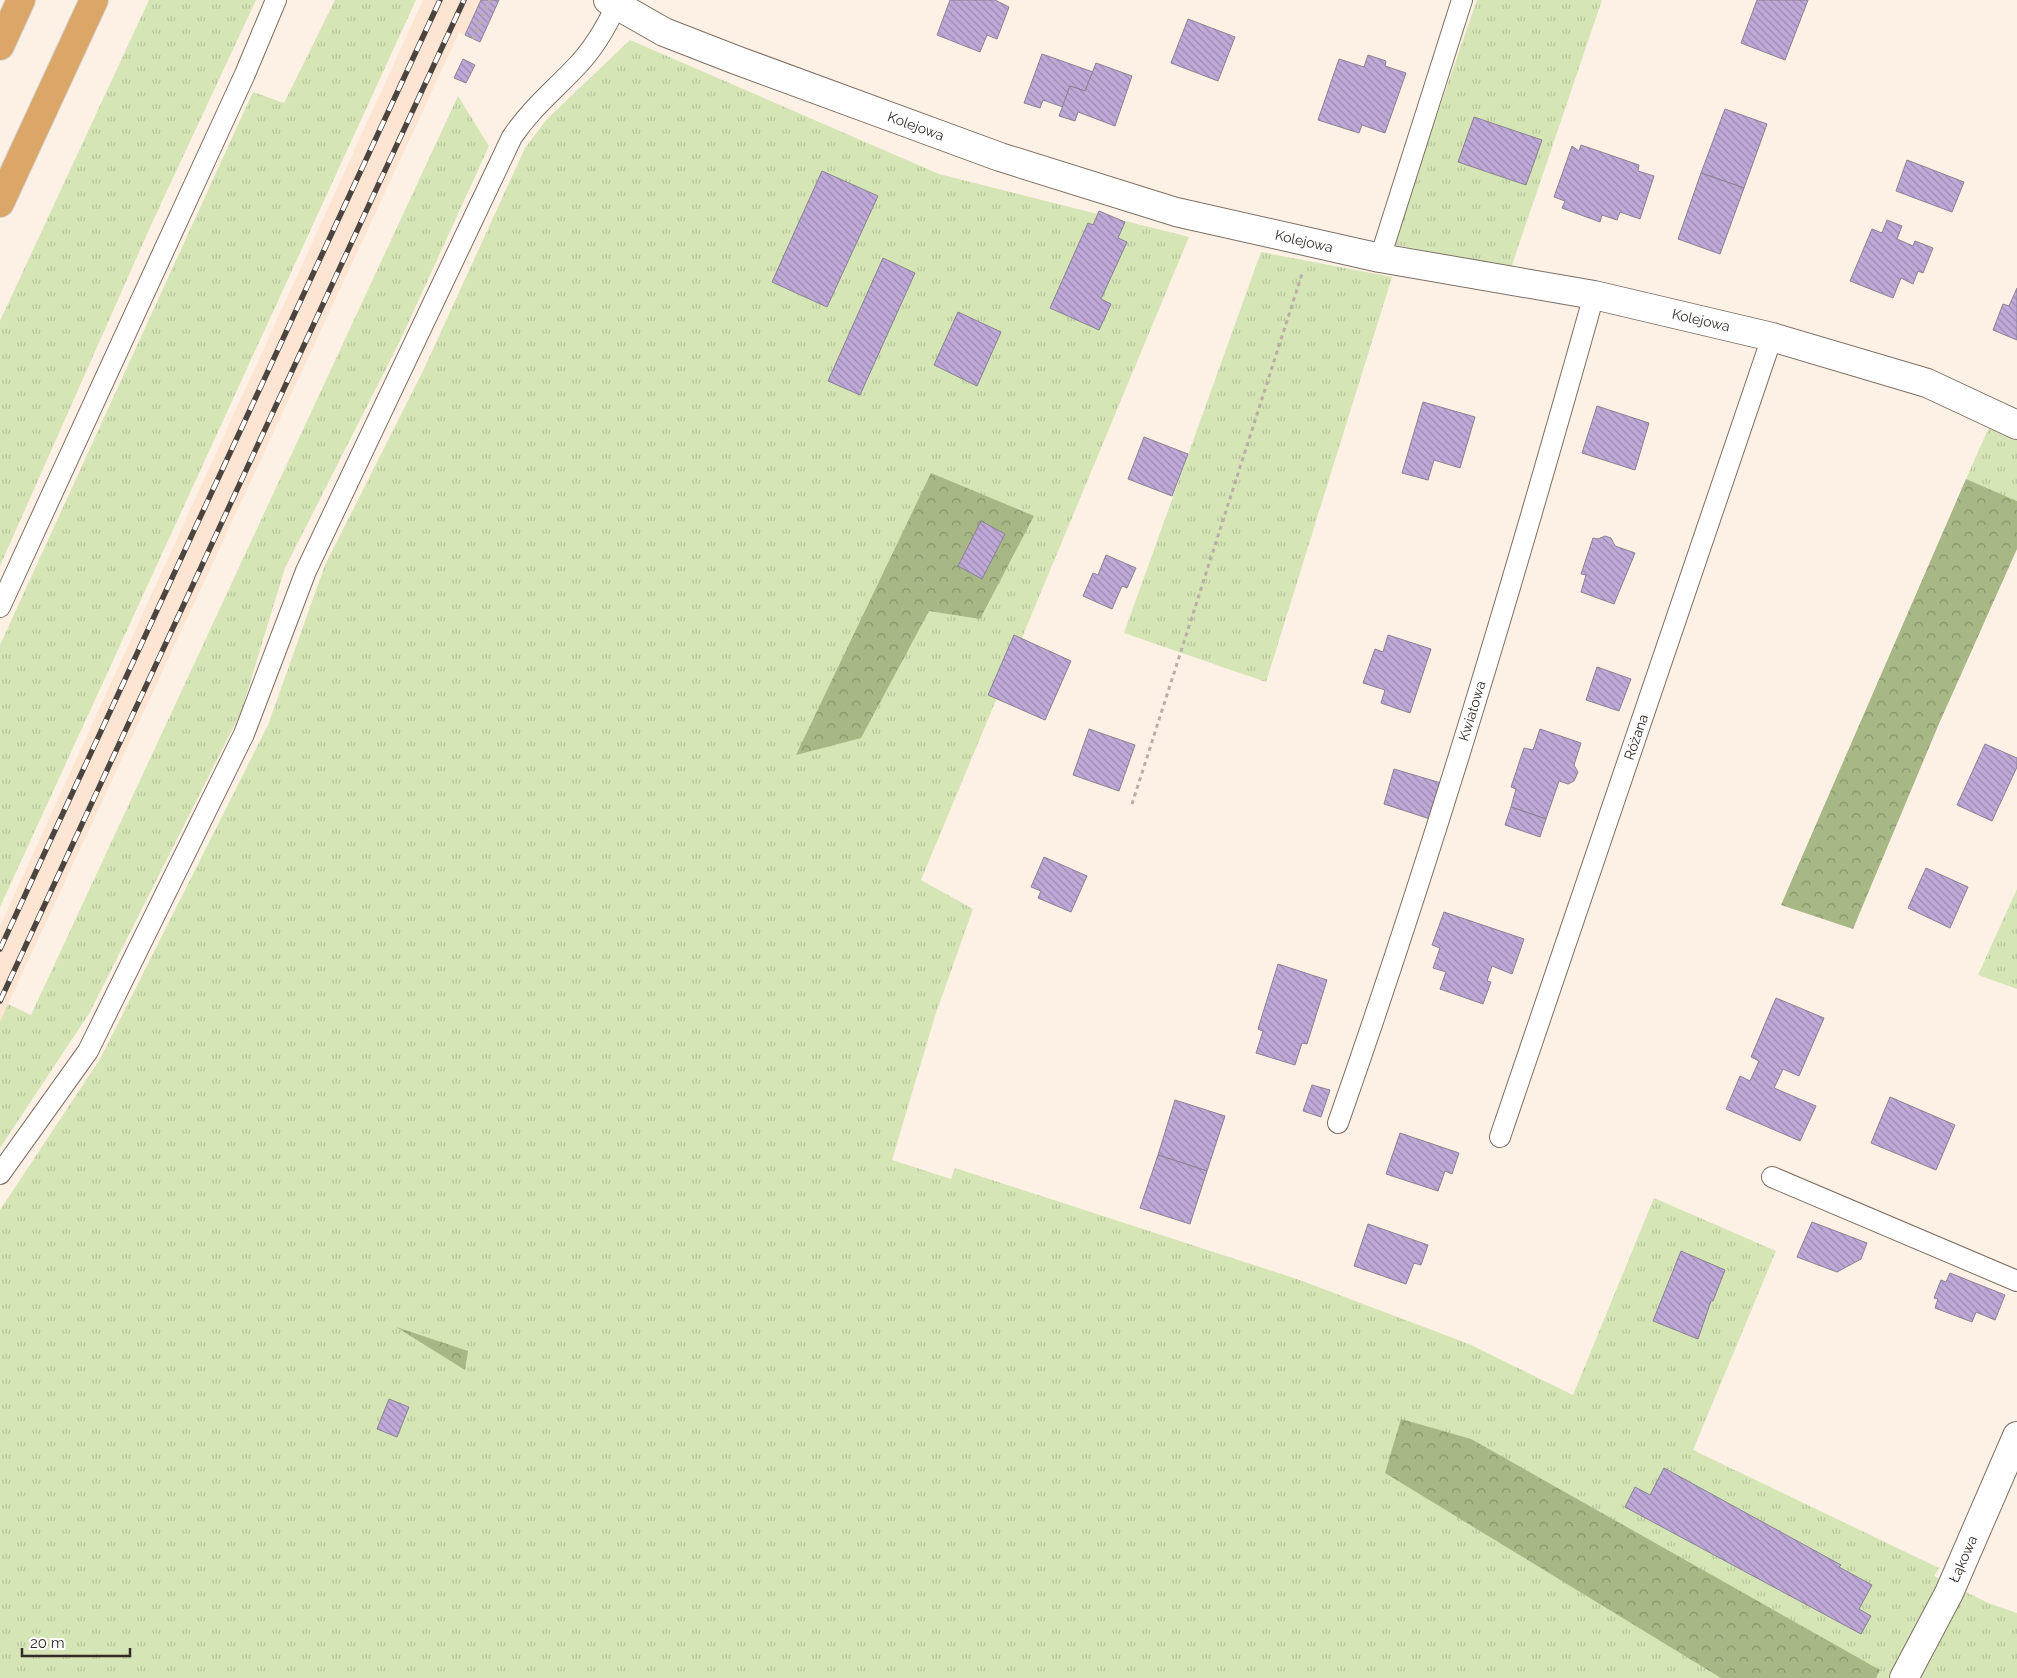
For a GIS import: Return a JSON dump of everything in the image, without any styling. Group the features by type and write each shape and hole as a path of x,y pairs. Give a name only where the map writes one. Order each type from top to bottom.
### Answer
{"highway":[{"path":"0,46 22,0"},
{"path":"0,203 94,0"}],"street":[{"name":"Kolejowa","path":"614,2 664,32 1000,156 1176,212 1380,258 1594,295 1772,337 1927,383 2017,425"},
{"name":"Łąkowa","path":"1904,1678 1948,1593 2014,1451"}],"lane":[{"path":"0,607 241,83 276,0"},
{"path":"1380,258 1462,0"},
{"path":"0,1174 88,1051 244,734 306,571 512,137 536,105 576,68 593,46 614,2"},
{"name":"Kwiatowa","path":"1338,1123 1424,870 1545,470 1594,295"},
{"name":"Różana","path":"1500,1137 1772,337"},
{"path":"1772,1177 2017,1281"}],"path":[{"path":"472,38 490,0"},
{"path":"1132,804 1312,243"}],"shaded area":[{"path":"423,0 481,0 465,35 459,33 8,1004 0,1037 0,926"}],"green space":[{"path":"149,0 256,0 152,223 0,566 0,321"},
{"path":"335,0 416,0 0,907 0,645 253,92 284,103"},
{"path":"1477,0 1602,0 1511,268 1392,244"},
{"path":"630,40 939,174 1189,237 921,880 973,909 935,1016 892,1160 951,1179 955,1168 1297,1279 1469,1344 1573,1395 1654,1198 1776,1251 1693,1450 1939,1568 1934,1576 1988,1603 2017,1613 2017,1678 0,1678 0,1210 100,1059 268,725 325,565 423,371 525,148 547,119"},
{"path":"458,96 489,146 399,343 285,568 241,712 90,1012 0,1148 0,1022 8,1004 31,1015"},
{"path":"1261,252 1392,277 1266,682 1124,633"},
{"path":"1990,425 2017,438 2017,501 1966,479"},
{"path":"931,473 1034,516 980,619 929,611 861,738 796,755"},
{"path":"1966,479 2017,501 2017,549 1938,726 1853,929 1781,905"},
{"path":"2017,889 2017,989 1978,975"},
{"path":"396,1327 468,1351 465,1370"},
{"path":"1401,1419 1471,1439 1880,1670 1876,1678 1721,1678 1385,1473"}],"building":[{"path":"481,0 499,0 480,42 465,35"},
{"path":"950,0 995,0 1009,7 997,39 987,35 980,52 937,35"},
{"path":"1757,0 1808,0 1785,60 1741,43"},
{"path":"1188,19 1235,37 1218,81 1171,63"},
{"path":"1042,54 1093,72 1085,91 1070,86 1063,107 1043,100 1040,108 1024,103"},
{"path":"1368,55 1386,61 1385,66 1406,73 1385,133 1362,125 1359,133 1318,120 1339,59 1364,67"},
{"path":"463,59 475,65 466,83 454,78"},
{"path":"1096,63 1132,76 1115,126 1078,112 1075,121 1059,116 1070,86 1085,91"},
{"path":"1725,109 1767,124 1744,188 1701,173"},
{"path":"1474,117 1542,140 1526,185 1458,162"},
{"path":"1581,145 1639,165 1638,171 1654,176 1640,219 1620,212 1617,220 1602,215 1600,222 1562,208 1565,201 1554,197 1572,146 1579,151"},
{"path":"1907,160 1964,182 1952,212 1896,191"},
{"path":"822,171 878,196 827,307 772,282"},
{"path":"1701,173 1744,188 1720,254 1678,239"},
{"path":"1099,211 1125,222 1118,238 1127,242 1101,299 1111,304 1099,330 1050,308 1088,223 1093,225"},
{"path":"1887,220 1902,226 1897,239 1913,246 1915,241 1933,248 1923,273 1918,271 1913,284 1901,278 1893,298 1850,281 1872,229 1882,233"},
{"path":"883,258 915,273 860,395 828,381"},
{"path":"2017,288 2017,340 1993,330 2003,304 2009,306"},
{"path":"958,312 1001,332 977,386 934,365"},
{"path":"1423,402 1475,417 1460,468 1434,460 1428,480 1402,473"},
{"path":"1597,406 1649,423 1635,470 1582,453"},
{"path":"1144,437 1188,454 1172,496 1128,479"},
{"path":"981,521 1005,534 982,579 958,566"},
{"path":"1605,536 1611,538 1615,546 1635,553 1614,604 1581,592 1586,575 1581,574 1593,538 1598,539"},
{"path":"1106,555 1136,568 1127,588 1122,586 1112,609 1083,596 1093,573 1098,575"},
{"path":"1014,635 1071,661 1045,720 988,695"},
{"path":"1388,635 1431,649 1410,713 1381,703 1385,690 1363,683 1375,649 1383,652"},
{"path":"1597,667 1631,679 1619,711 1586,700"},
{"path":"1089,729 1135,745 1119,791 1073,775"},
{"path":"1540,729 1581,743 1574,765 1578,772 1574,781 1568,784 1559,781 1546,819 1511,807 1516,789 1511,787 1524,748 1533,750"},
{"path":"1985,744 2017,758 2017,767 1992,821 1957,805"},
{"path":"1394,769 1441,783 1430,819 1384,804"},
{"path":"1511,807 1546,819 1540,837 1505,825"},
{"path":"1044,857 1087,876 1071,912 1038,898 1041,891 1031,887"},
{"path":"1926,868 1968,887 1950,928 1908,908"},
{"path":"1444,912 1524,939 1512,974 1492,966 1487,981 1491,982 1483,1004 1440,989 1446,972 1433,968 1440,948 1432,945"},
{"path":"1278,964 1327,980 1307,1044 1302,1043 1295,1065 1256,1053 1263,1031 1258,1029"},
{"path":"1776,998 1824,1018 1799,1076 1783,1069 1774,1088 1816,1106 1800,1141 1726,1109 1740,1076 1750,1081 1759,1061 1751,1057"},
{"path":"1312,1085 1330,1090 1321,1117 1303,1111"},
{"path":"1890,1097 1955,1125 1936,1170 1871,1143"},
{"path":"1175,1100 1225,1116 1207,1171 1158,1155"},
{"path":"1400,1133 1459,1153 1452,1174 1445,1171 1438,1191 1386,1174"},
{"path":"1158,1155 1207,1171 1190,1224 1140,1208"},
{"path":"1812,1222 1867,1243 1861,1259 1837,1272 1797,1257"},
{"path":"1368,1224 1428,1245 1421,1265 1414,1263 1406,1284 1354,1266"},
{"path":"1681,1251 1725,1270 1713,1301 1711,1301 1698,1339 1653,1321"},
{"path":"1950,1273 2005,1295 1995,1320 1976,1312 1972,1322 1935,1308 1938,1299 1934,1298 1941,1280 1946,1282"},
{"path":"389,1399 409,1407 397,1437 377,1429"},
{"path":"1664,1468 1841,1565 1839,1567 1872,1585 1859,1609 1871,1616 1861,1634 1625,1507 1635,1487 1650,1495"}],"railway":[{"path":"0,949 440,0"},
{"path":"0,1001 464,0"}]}
